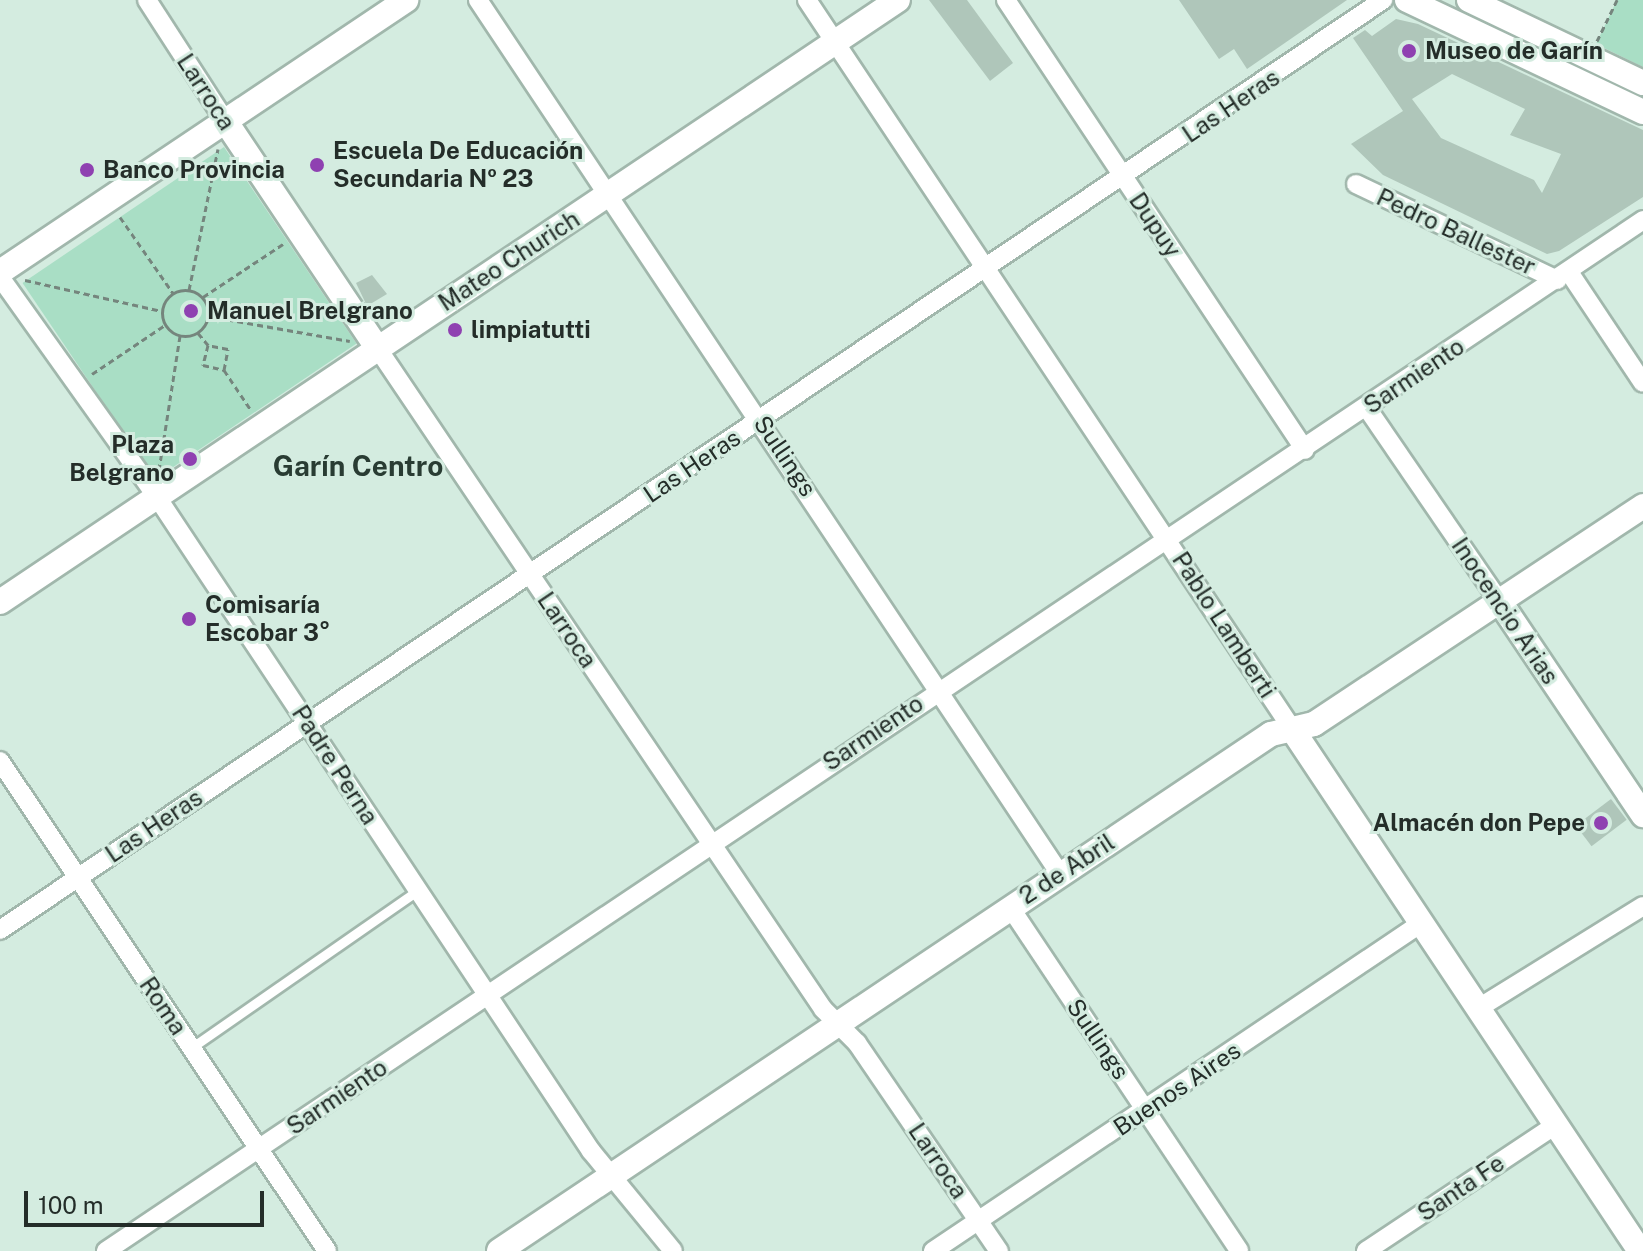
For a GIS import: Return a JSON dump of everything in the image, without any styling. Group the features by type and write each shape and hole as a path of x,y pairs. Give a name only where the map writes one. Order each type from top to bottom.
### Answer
{"street":[{"name":"Larroca","path":"147,0 708,843 823,1009 839,1024 999,1251"},
{"path":"5,275 107,199 406,0"},
{"name":"Sullings","path":"478,0 940,688 1060,874"},
{"name":"Pablo Lamberti","path":"807,0 1640,1251"},
{"name":"Mateo Churich","path":"0,602 155,494 376,346 608,197 898,0"},
{"name":"Dupuy","path":"1006,0 1305,450"},
{"name":"Las Heras","path":"0,930 1124,178 1383,0"},
{"path":"1407,0 1643,112"},
{"path":"1469,0 1643,83"},
{"name":"Pedro Ballester","path":"1356,184 1563,276 1643,383"},
{"name":"Sarmiento","path":"106,1251 259,1151 708,843 1305,450 1643,220"},
{"name":"Padre Perna","path":"5,275 155,494 591,1151 673,1251"},
{"name":"Inocencio Arias","path":"1367,408 1643,815"},
{"name":"2 de Abril","path":"499,1251 614,1177 1010,907 1271,734 1314,724 1643,506"},
{"name":"Roma","path":"0,761 327,1251"},
{"path":"1477,1009 1643,906"},
{"name":"Sullings","path":"1010,907 1239,1251"},
{"name":"Buenos Aires","path":"933,1251 1421,926"},
{"name":"Santa Fe","path":"1366,1251 1556,1125"}],"lane":[{"path":"191,1048 417,891"}],"path":[{"path":"1596,44 1617,0"},
{"path":"189,290 224,119"},
{"path":"107,199 173,293"},
{"path":"203,297 300,232"},
{"path":"5,275 162,311"},
{"path":"189,290 203,297 208,316 198,333 180,336 165,325 162,311 173,293 189,290"},
{"path":"208,316 376,346"},
{"path":"77,384 165,325"},
{"path":"198,333 208,345 228,349 224,370"},
{"path":"155,494 180,336"},
{"path":"208,345 203,365 224,370 261,423"}],"green space":[{"path":"1617,0 1643,0 1643,67 1596,44"},
{"path":"224,147 357,343 155,479 23,283"}],"building":[{"path":"929,0 967,0 1013,63 990,81"},
{"path":"1179,0 1347,0 1247,69 1234,49 1219,59"},
{"path":"1396,19 1418,24 1643,130 1643,197 1559,251 1547,254 1383,175 1351,144 1403,111 1353,38 1365,30 1372,36","holes":["1452,74 1525,109 1510,135 1561,154 1542,193 1534,180 1441,138 1412,99"]},
{"path":"372,275 387,294 367,306 356,283"},
{"name":"Almacén don Pepe","path":"1611,799 1627,820 1592,846 1576,825"}],"place":[{"name":"Museo de Garín","path":"1409,51"},
{"name":"Escuela De Educación Secundaria Nº 23","path":"317,165"},
{"name":"Banco Provincia","path":"87,170"},
{"name":"Manuel Brelgrano","path":"191,311"},
{"name":"limpiatutti","path":"455,330"},
{"name":"Plaza Belgrano","path":"190,459"},
{"name":"Comisaría Escobar 3°","path":"189,619"},
{"name":"Almacén don Pepe","path":"1601,823"}],"district":[{"name":"Garín Centro","path":"358,466"}]}
